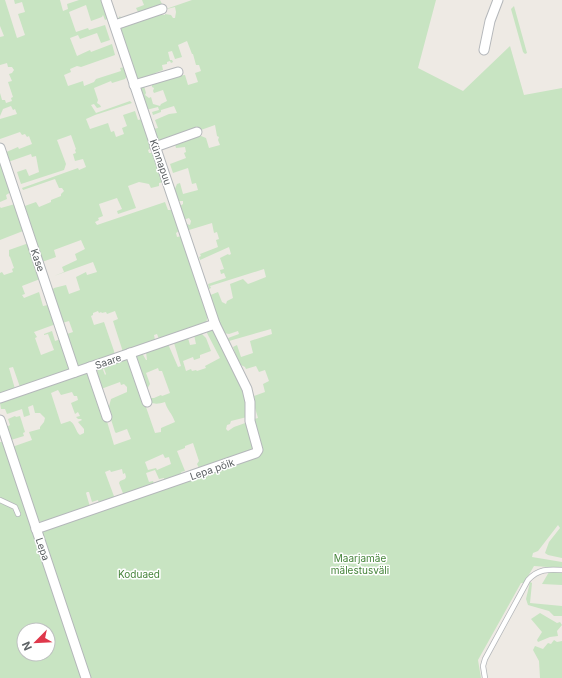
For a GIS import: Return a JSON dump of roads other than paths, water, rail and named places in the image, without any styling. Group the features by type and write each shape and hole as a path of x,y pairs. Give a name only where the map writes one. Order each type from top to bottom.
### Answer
{"street":[{"name":"Künnapuu","path":"106,0 215,324"},
{"path":"484,50 490,21 498,0"},
{"path":"115,25 162,10"},
{"path":"134,85 178,72"},
{"path":"156,147 198,132"},
{"name":"Kase","path":"0,148 75,372"},
{"name":"Saare","path":"0,398 215,324"},
{"name":"Lepa põik","path":"36,529 256,453 258,450 250,421 250,402 247,389 215,324"},
{"path":"130,353 147,402"},
{"path":"90,368 107,417"},
{"name":"Lepa","path":"0,420 86,678"}],"lane":[{"path":"0,500 15,507 18,514"},
{"path":"485,678 483,666 485,659 528,580 542,570 562,570"}],"park label":[{"name":"Maarjamäe mälestusväli","path":"360,564"},
{"name":"Koduaed","path":"139,574"}]}
